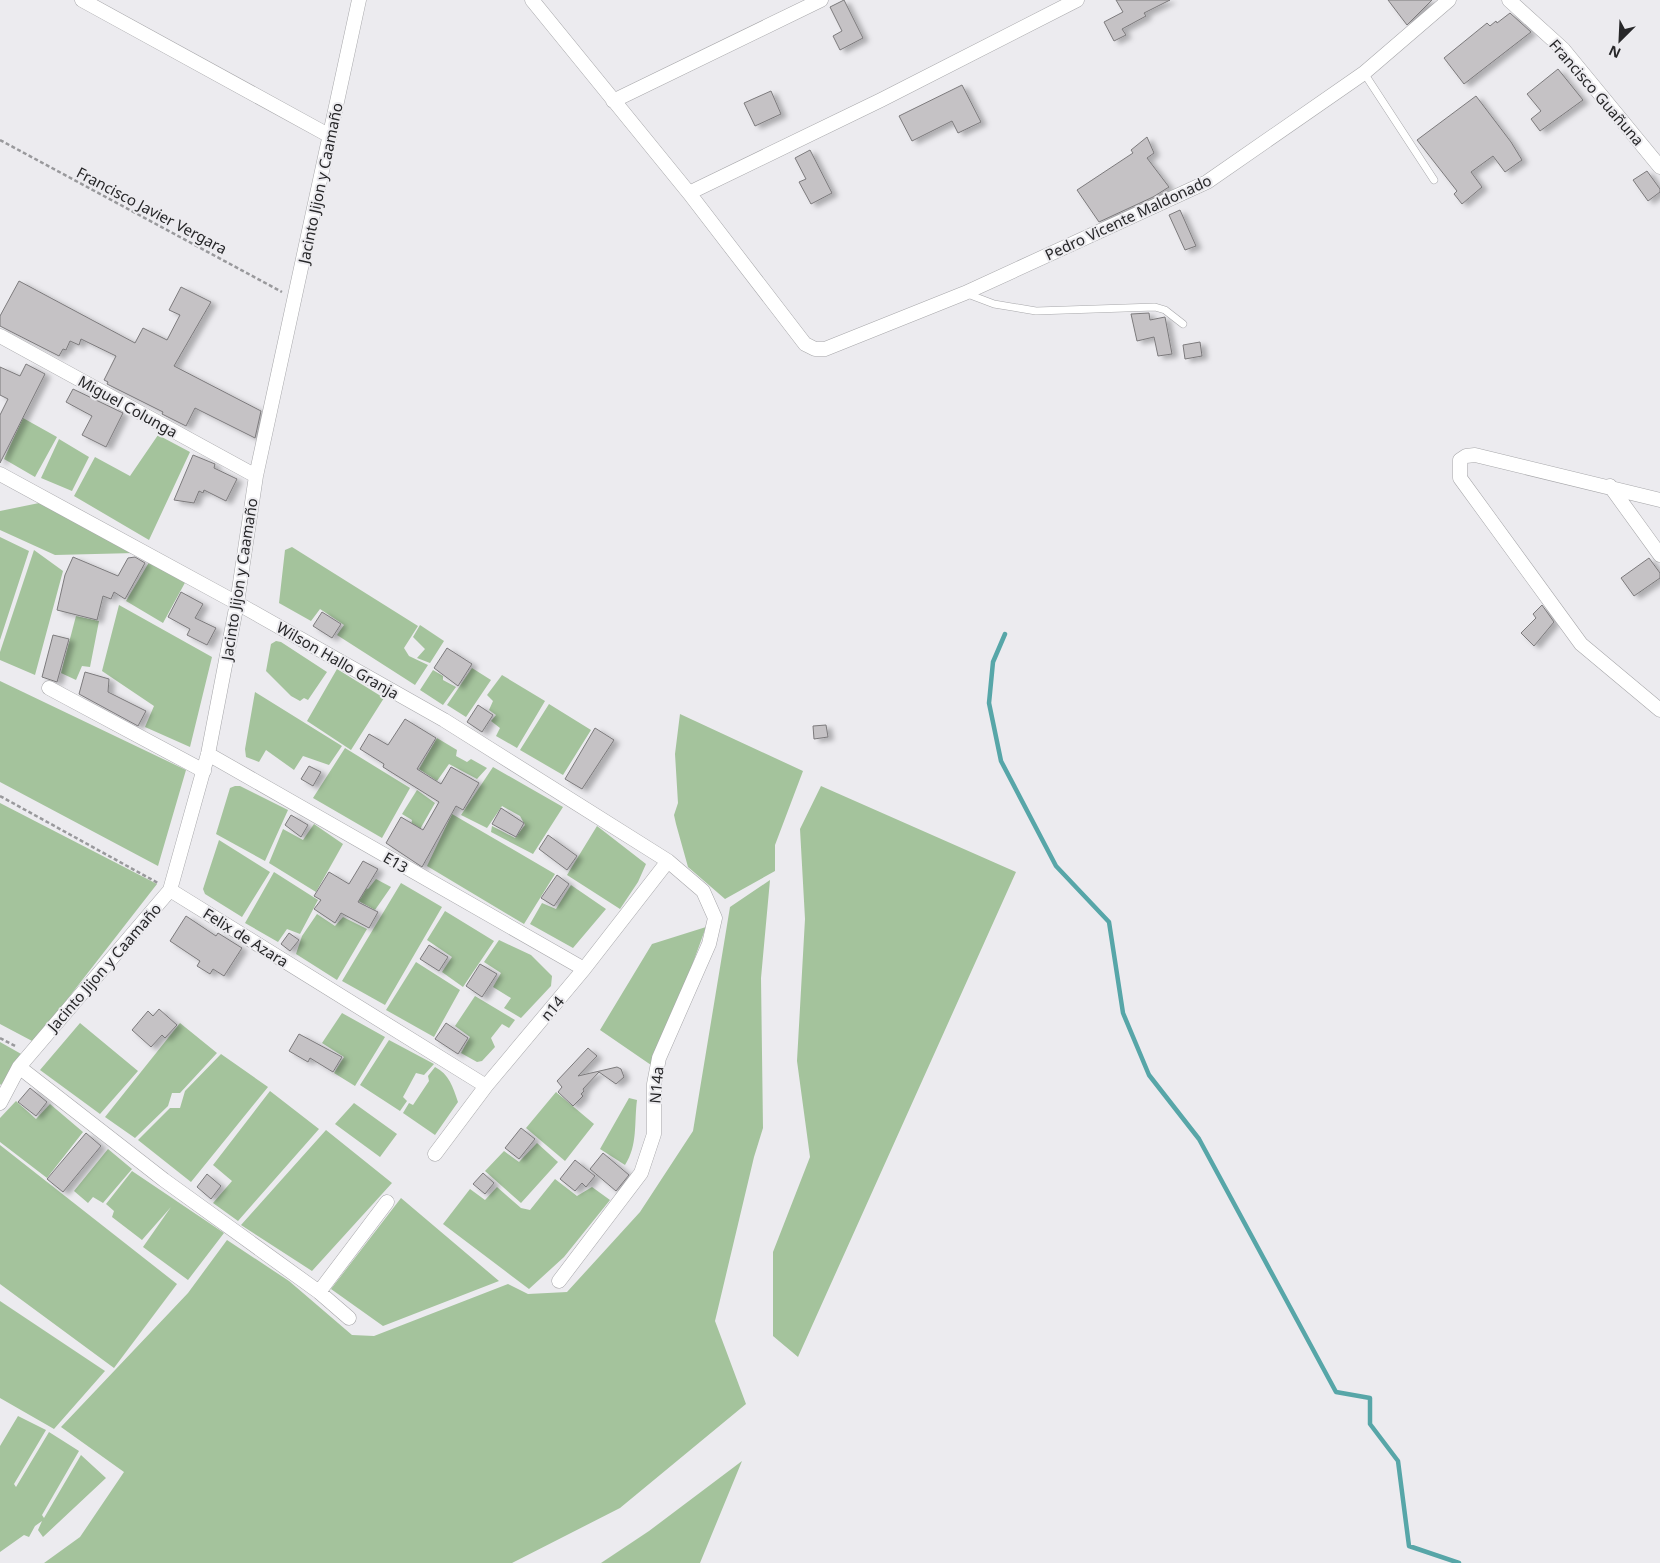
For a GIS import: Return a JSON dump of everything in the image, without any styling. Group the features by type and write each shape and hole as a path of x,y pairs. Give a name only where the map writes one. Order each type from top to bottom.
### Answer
{"street":[{"path":"82,0 330,136"},
{"path":"613,101 821,0"},
{"path":"538,2 613,101 688,193 881,100 1077,0"},
{"name":"Pedro Vicente Maldonado","path":"688,193 805,344 816,349 826,349 965,293 1207,182 1364,73 1449,0"},
{"name":"Francisco Guañuna","path":"1509,0 1563,49 1660,167"},
{"name":"Jacinto Jijon y Caamaño","path":"0,1103 19,1067 30,1053 170,890 208,754 237,603 256,476 330,136 356,2"},
{"name":"Miguel Colunga","path":"0,336 256,476"},
{"path":"1660,500 1610,486 1475,455 1466,456 1460,460 1458,469 1460,478 1580,644 1660,710"},
{"name":"Wilson Hallo Granja","path":"0,474 237,603 444,720 668,860"},
{"path":"1610,486 1660,555"},
{"path":"49,688 204,771"},
{"name":"E13","path":"208,754 584,969"},
{"name":"n14","path":"435,1154 486,1086 584,969 668,860"},
{"name":"N14a","path":"559,1280 641,1173 654,1134 654,1084 659,1058 709,944 715,918 702,891 668,860"},
{"name":"Felix de Azara","path":"170,890 486,1086"},
{"path":"19,1067 164,1180 319,1292 349,1318"},
{"path":"319,1292 387,1202"}],"lane":[{"path":"1364,73 1434,180"},
{"path":"965,293 994,304 1029,310 1155,307 1165,310 1183,324"}],"path":[{"name":"Francisco Javier Vergara","path":"0,140 294,299"},
{"path":"0,796 170,890"},
{"path":"0,1038 30,1053"}],"green space":[{"path":"23,418 57,437 35,477 4,459"},
{"path":"158,435 190,452 149,540 74,496 95,457 130,476"},
{"path":"59,439 89,457 72,491 41,478"},
{"path":"44,502 135,553 55,555 0,530 0,511"},
{"path":"0,537 29,551 0,640"},
{"path":"292,547 418,626 404,648 409,656 428,665 415,685 337,635 344,625 320,609 311,621 279,603 285,550"},
{"path":"34,550 63,571 35,675 0,660 0,652"},
{"path":"151,559 187,579 163,623 126,601"},
{"path":"119,605 212,657 190,747 145,727 154,706 102,671"},
{"path":"76,616 99,621 90,667 82,666 76,680 61,673"},
{"path":"420,625 444,641 430,663 417,658 425,649 413,637"},
{"path":"276,641 281,642 327,672 308,700 304,698 300,701 291,696 266,671 271,644"},
{"path":"472,668 491,680 466,717 447,705"},
{"path":"337,669 384,698 351,750 307,721"},
{"path":"433,670 443,676 443,680 456,687 443,705 420,690"},
{"path":"502,675 545,701 517,748 496,736 500,728 491,721 496,715 489,710 493,701 487,695"},
{"path":"0,681 186,770 158,866 0,782"},
{"path":"255,692 342,746 329,765 303,756 294,770 266,750 259,762 246,757 245,749"},
{"path":"549,704 591,730 563,775 520,750"},
{"path":"680,714 803,771 775,845 775,871 725,899 688,867 676,824 674,815 678,803 675,754"},
{"path":"437,738 457,750 456,756 467,762 471,759 487,768 477,779 449,764 437,781 419,769"},
{"path":"345,748 410,788 382,838 313,798"},
{"path":"493,767 563,807 533,854 491,832 492,826 515,838 525,825 520,816 502,806 487,828 461,815"},
{"path":"240,786 288,810 265,861 216,834 230,788"},
{"path":"821,786 1016,872 798,1357 773,1336 773,1252 810,1157 797,1061 805,919 800,829"},
{"path":"417,790 435,803 419,831 411,825 412,820 402,814"},
{"path":"0,803 157,884 34,1042 0,1024"},
{"path":"452,814 555,874 524,924 427,866"},
{"path":"314,824 343,844 316,892 269,863 283,829 303,840"},
{"path":"597,826 646,864 638,882 620,909 567,875"},
{"path":"219,840 270,872 242,917 205,894 203,889"},
{"path":"274,872 318,900 300,934 287,929 278,942 245,923"},
{"path":"376,879 391,887 375,910 355,899 362,886 368,889"},
{"path":"770,880 761,978 763,1128 754,1157 715,1321 746,1404 620,1508 512,1563 44,1563 80,1537 124,1472 61,1427 188,1293 227,1240 289,1281 352,1335 374,1336 508,1284 528,1294 567,1292 640,1212 693,1131 730,907"},
{"path":"401,883 442,907 385,1005 342,981"},
{"path":"571,885 606,909 573,948 530,924 542,903 556,909"},
{"path":"445,911 494,941 463,987 442,972 452,957 427,940"},
{"path":"317,914 335,926 343,917 367,929 337,980 296,954 302,936"},
{"path":"706,927 678,1004 651,1065 600,1030 652,944"},
{"path":"499,940 531,955 552,976 551,986 521,1018 504,1008 511,998 493,987 501,973 484,962"},
{"path":"416,962 460,990 434,1037 386,1010"},
{"path":"475,996 515,1020 509,1028 502,1024 491,1038 495,1047 482,1061 477,1062 461,1053 470,1037 455,1026"},
{"path":"342,1013 385,1037 355,1086 334,1073 344,1057 322,1043"},
{"path":"80,1023 138,1071 100,1114 40,1070"},
{"path":"180,1023 217,1053 180,1093 172,1093 168,1106 135,1138 105,1117"},
{"path":"389,1040 434,1064 424,1075 416,1073 403,1097 407,1101 400,1111 360,1085"},
{"path":"0,1042 23,1055 1,1085 0,1084"},
{"path":"221,1054 268,1087 191,1182 138,1140 170,1108 180,1108 185,1091"},
{"path":"435,1067 447,1077 458,1102 435,1135 403,1113 409,1103 413,1105 429,1081 428,1076"},
{"path":"270,1091 319,1129 238,1221 213,1203 232,1181 213,1165"},
{"path":"556,1092 594,1124 565,1161 526,1128"},
{"path":"629,1098 637,1100 635,1134 632,1150 625,1165 600,1149"},
{"path":"16,1101 36,1119 50,1104 83,1132 47,1178 0,1142 0,1118"},
{"path":"354,1103 397,1134 380,1157 335,1124"},
{"path":"326,1130 392,1183 312,1271 241,1225"},
{"path":"537,1143 558,1162 521,1203 485,1171 504,1151 519,1162"},
{"path":"0,1145 177,1284 114,1368 0,1284"},
{"path":"108,1149 132,1169 103,1203 93,1197 88,1203 74,1191"},
{"path":"132,1171 224,1233 188,1280 143,1247 171,1207 142,1240 112,1217 114,1211 106,1204"},
{"path":"555,1179 577,1196 592,1187 610,1200 564,1257 529,1289 443,1224 470,1189 485,1200 497,1187 521,1208 530,1210"},
{"path":"401,1198 499,1281 383,1326 331,1289"},
{"path":"0,1301 105,1371 54,1429 0,1398"},
{"path":"18,1416 46,1430 14,1484 16,1487 49,1432 79,1451 42,1515 44,1518 81,1455 106,1478 43,1537 38,1530 42,1521 35,1526 29,1537 24,1535 0,1552 0,1446"},
{"path":"742,1461 700,1563 601,1563 649,1531"}],"building":[{"path":"844,0 863,38 840,50 833,36 842,31 830,7"},
{"path":"1116,0 1170,0 1144,13 1146,16 1122,29 1126,35 1114,41 1104,22 1123,12"},
{"path":"1388,0 1432,0 1407,25"},
{"path":"1510,13 1531,32 1464,84 1444,58 1487,23 1490,26 1496,21 1497,23"},
{"path":"1558,69 1583,100 1540,131 1531,119 1541,111 1527,94"},
{"path":"962,85 981,122 958,133 952,121 912,141 899,116"},
{"path":"771,91 781,114 755,126 744,103"},
{"path":"1476,96 1511,142 1522,160 1505,172 1493,156 1471,172 1482,187 1462,204 1454,194 1457,191 1417,140"},
{"path":"1147,137 1154,153 1147,158 1169,187 1153,197 1099,222 1077,190 1133,153 1131,150"},
{"path":"810,150 832,193 811,204 799,182 806,179 795,158"},
{"path":"1647,171 1660,189 1660,192 1648,201 1633,180"},
{"path":"1180,210 1196,246 1185,250 1169,215"},
{"path":"19,281 135,343 143,328 167,340 180,315 169,310 181,287 211,302 174,366 261,411 255,438 195,408 186,426 162,414 163,412 107,384 108,382 104,380 116,356 81,339 79,345 70,341 66,350 63,349 59,356 0,326 0,316"},
{"path":"1149,313 1150,320 1165,317 1172,354 1158,356 1154,337 1137,341 1131,314"},
{"path":"1200,342 1202,356 1185,359 1183,345"},
{"path":"26,364 45,374 0,463 0,415 8,399 0,395 0,367 20,376"},
{"path":"73,389 123,413 106,447 82,435 92,416 66,402"},
{"path":"193,455 215,464 214,468 237,479 226,501 204,490 203,493 199,491 194,503 174,500"},
{"path":"73,557 118,576 128,558 135,557 145,563 125,599 114,592 111,599 103,596 97,620 57,610 65,575"},
{"path":"1649,558 1660,573 1660,578 1634,596 1621,578"},
{"path":"181,592 203,604 195,618 216,628 207,645 187,635 190,629 168,617"},
{"path":"1542,605 1554,622 1534,646 1521,633 1536,618 1533,614"},
{"path":"322,612 341,624 332,638 313,626"},
{"path":"53,635 69,639 57,682 42,677"},
{"path":"447,648 472,664 458,686 434,668"},
{"path":"85,672 109,679 108,692 146,711 138,726 79,694"},
{"path":"478,705 493,715 482,732 467,722"},
{"path":"405,719 436,738 417,769 441,784 451,767 479,783 463,810 456,806 422,867 386,843 401,817 423,830 439,802 383,767 384,764 360,749 369,734 388,745"},
{"path":"826,725 828,737 814,739 813,726"},
{"path":"595,728 614,740 582,789 565,779"},
{"path":"309,766 321,772 313,786 301,779"},
{"path":"501,808 524,823 516,837 492,824"},
{"path":"291,815 308,825 301,837 285,825"},
{"path":"548,835 577,856 567,870 539,849"},
{"path":"363,861 378,869 358,902 378,912 369,928 341,913 335,923 314,909 321,900 314,896 329,872 349,884"},
{"path":"557,875 569,884 554,906 541,898"},
{"path":"186,916 216,936 218,933 242,948 224,976 213,969 210,974 197,966 200,961 170,941"},
{"path":"289,933 299,940 290,951 281,944"},
{"path":"429,945 448,957 439,971 420,959"},
{"path":"480,964 497,974 482,997 466,986"},
{"path":"159,1009 177,1025 165,1038 162,1035 151,1047 132,1030 148,1011 153,1016"},
{"path":"446,1023 468,1038 458,1054 435,1039"},
{"path":"299,1034 342,1057 333,1072 310,1058 308,1062 289,1051"},
{"path":"588,1048 597,1056 578,1076 617,1067 621,1069 624,1077 616,1084 599,1072 583,1089 584,1091 581,1094 583,1096 573,1106 558,1092 562,1087 557,1081"},
{"path":"30,1088 47,1102 36,1116 18,1102"},
{"path":"521,1128 535,1139 519,1159 505,1148"},
{"path":"86,1133 101,1146 63,1192 47,1179"},
{"path":"603,1153 629,1175 616,1191 590,1169"},
{"path":"575,1160 595,1176 586,1187 582,1183 575,1191 560,1179"},
{"path":"483,1173 494,1183 485,1194 473,1184"},
{"path":"207,1174 221,1186 211,1199 197,1187"}],"waterway":[{"path":"1005,634 993,662 989,703 1001,761 1056,866 1109,922 1123,1013 1149,1075 1199,1139 1336,1392 1370,1398 1370,1424 1398,1461 1409,1546 1459,1563"}]}
